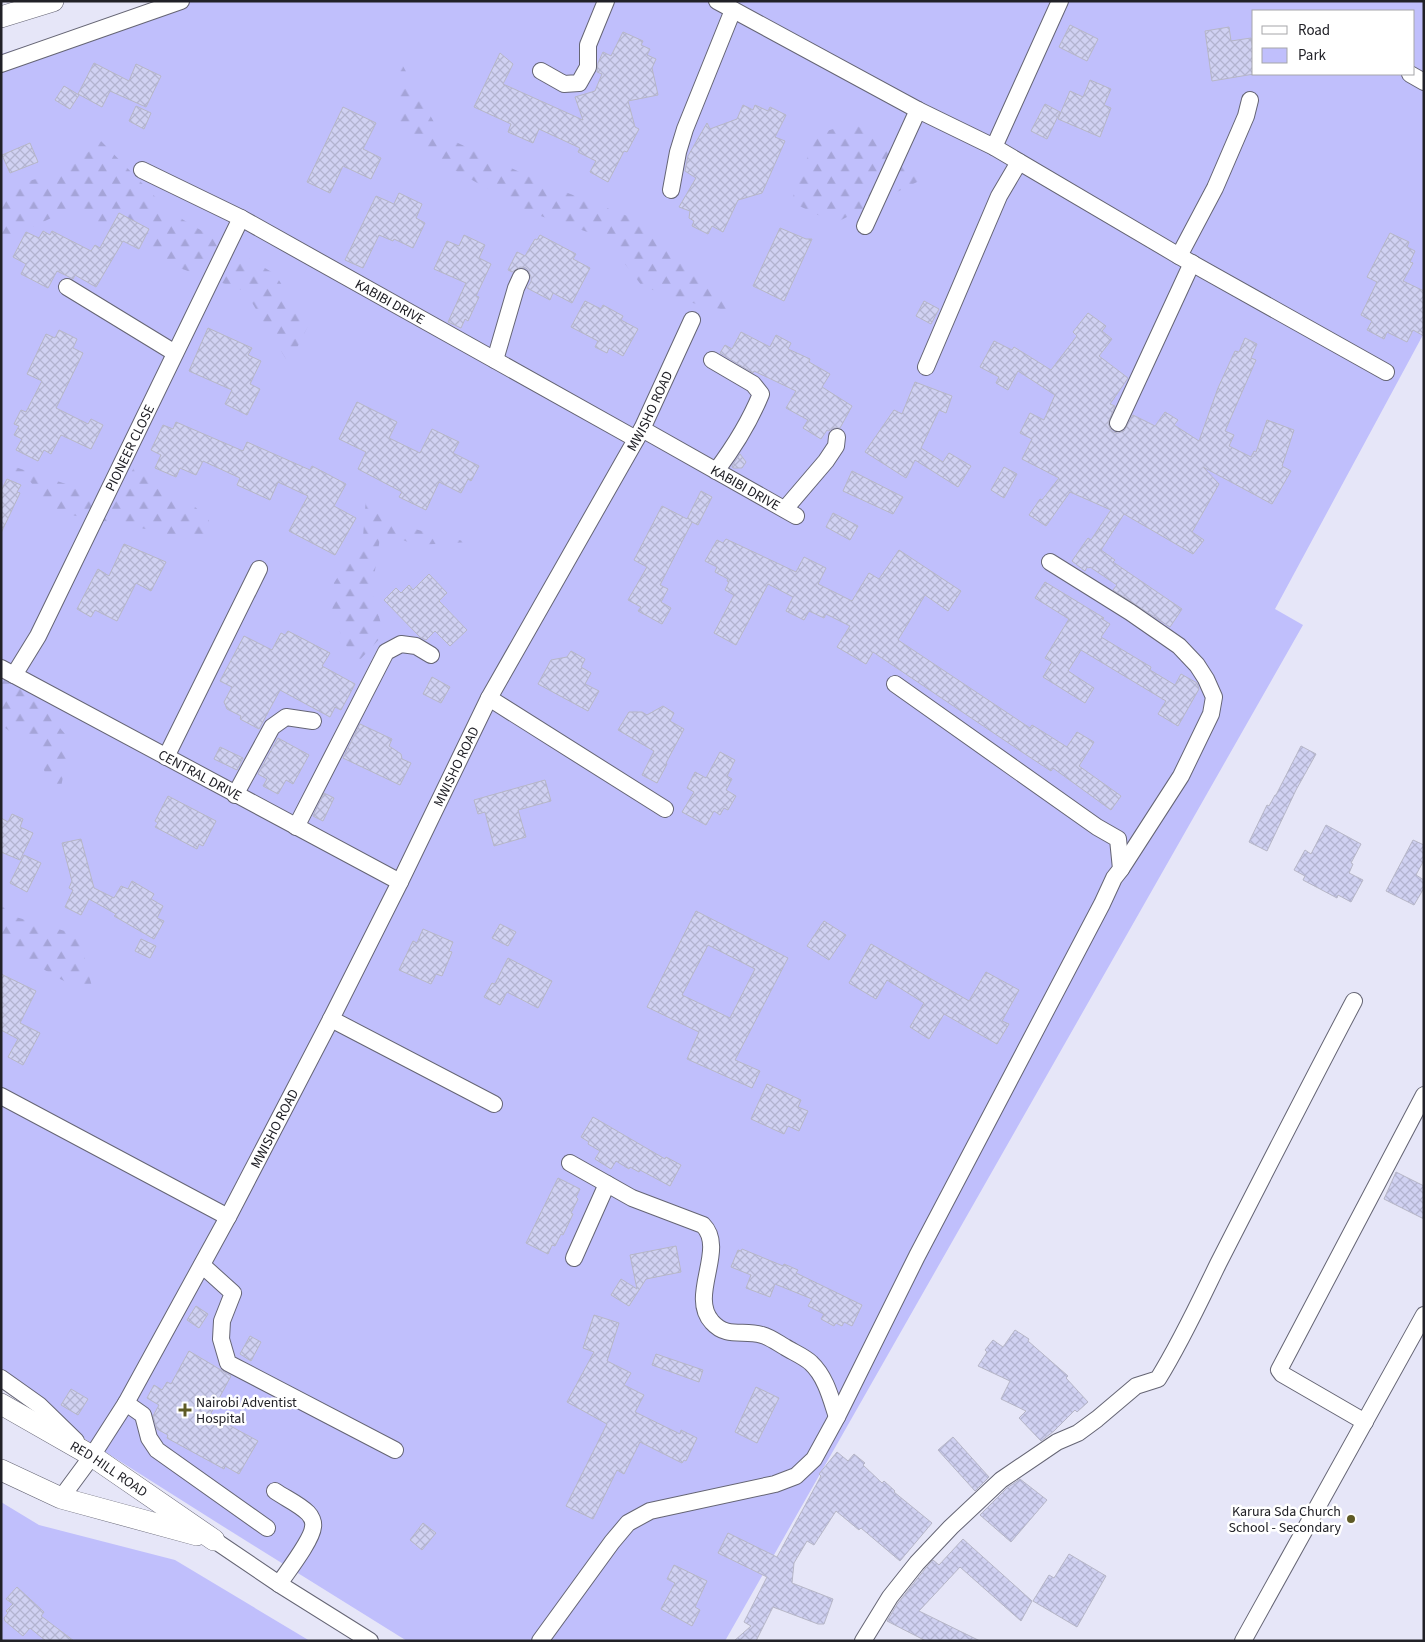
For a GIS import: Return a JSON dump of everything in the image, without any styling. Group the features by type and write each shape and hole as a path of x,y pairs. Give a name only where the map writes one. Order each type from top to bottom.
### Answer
{"main road":[{"path":"1,17 53,1"},
{"name":"RED HILL ROAD","path":"1,1404 92,1456 214,1540"},
{"name":"RED HILL ROAD","path":"1,1470 61,1498 214,1540"}],"street":[{"path":"1,64 181,1"},
{"path":"541,71 564,84 579,82 588,67 588,45 606,1"},
{"path":"717,1 918,110 994,147 1186,260 1386,372"},
{"path":"994,147 1060,1"},
{"path":"671,190 678,152 685,129 734,10"},
{"path":"1412,75 1424,82"},
{"path":"1118,423 1246,116 1250,100"},
{"path":"865,226 918,110"},
{"path":"926,368 999,196 1019,162"},
{"name":"KABIBI DRIVE","path":"142,170 241,218 495,360 639,434 716,470 790,513 836,446 837,437"},
{"name":"PIONEER CLOSE","path":"8,672 38,636 241,218"},
{"path":"495,360 521,276"},
{"path":"67,287 175,353"},
{"name":"MWISHO ROAD","path":"61,1498 92,1456 126,1403 228,1217 331,1020 400,882 488,698 639,434 692,320"},
{"path":"712,360 753,384 761,394 754,410 716,470"},
{"path":"540,1641 628,1523 650,1511 760,1487 796,1476 814,1459 837,1417 917,1256 1114,878 1181,776 1211,714 1214,696 1206,679 1198,664 1179,646 1130,612 1050,562"},
{"path":"166,757 260,569"},
{"path":"296,827 386,652 402,644 416,646 431,655"},
{"name":"CENTRAL DRIVE","path":"8,672 400,882"},
{"path":"895,684 1074,811 1118,839 1121,869"},
{"path":"488,698 666,810"},
{"path":"235,795 272,727 286,717 313,721"},
{"path":"864,1641 890,1597 917,1563 1000,1480 1057,1442 1084,1428 1136,1386 1158,1379 1185,1331 1296,1110 1354,1001"},
{"path":"331,1020 494,1104"},
{"path":"1365,1422 1282,1374 1279,1370 1424,1095"},
{"path":"1,1096 228,1217"},
{"path":"570,1163 632,1198 703,1225 709,1231 711,1241 704,1293 706,1313 709,1318 727,1333 762,1335 811,1362 823,1379 837,1417"},
{"path":"574,1258 607,1184"},
{"path":"202,1265 232,1293 222,1322 222,1339 228,1362 395,1450"},
{"path":"1243,1641 1424,1315"},
{"path":"1,1378 39,1405 92,1456"},
{"path":"126,1403 143,1415 149,1438 157,1450 267,1528"},
{"path":"275,1491 304,1509 312,1518 313,1524 307,1541 279,1584"},
{"name":"RED HILL ROAD","path":"214,1540 279,1584 370,1641"}],"green space":[{"path":"167,1 1424,1 1424,333 1275,609 1303,625 725,1641 407,1641 1,1386 1,54"},
{"path":"398,57 441,135 547,185 638,220 691,263 730,311 688,302 642,286 605,238 529,212 456,171 400,131"},
{"path":"854,123 927,177 835,223 791,202 816,134"},
{"path":"101,141 170,212 275,274 308,326 289,364 245,291 168,264 70,209 1,242 1,189 67,170"},
{"path":"138,459 156,488 192,504 209,520 208,544 151,530 55,512 29,480 1,471 1,460 6,464 75,487 121,494"},
{"path":"366,498 401,525 443,537 470,542 415,545 381,531 373,596 384,634 355,665 332,614 334,583 363,537"},
{"path":"1,657 70,740 58,803 35,749 1,725"},
{"path":"1,905 12,916 79,935 94,995 60,979 1,944"},
{"path":"1,1502 39,1525 175,1560 310,1641 1,1641"}],"building":[{"path":"1070,25 1098,39 1087,61 1059,47"},
{"path":"1229,27 1231,41 1251,38 1252,74 1212,81 1205,31"},
{"path":"623,32 643,41 641,45 650,49 647,55 656,59 652,68 658,95 628,101 635,127 639,129 627,152 624,151 608,182 590,172 596,161 578,152 580,148 539,129 533,143 508,132 511,124 474,107 500,53 513,64 503,84 583,120 575,97 595,91 602,74 597,72 598,63 603,52 611,56"},
{"path":"94,63 129,81 136,64 161,76 146,107 110,91 102,107 78,94"},
{"path":"1090,80 1111,89 1104,105 1111,108 1100,137 1058,119 1070,91 1083,97"},
{"path":"64,86 79,95 70,109 55,100"},
{"path":"1045,104 1060,112 1047,139 1031,131"},
{"path":"743,105 753,110 755,105 768,111 770,107 786,115 775,137 785,141 762,193 738,200 723,232 712,226 708,234 692,226 694,221 689,218 690,211 679,207 696,178 685,171 688,156 707,123 710,129 737,119"},
{"path":"136,106 151,113 144,129 129,121"},
{"path":"343,107 376,123 363,149 381,158 371,179 343,166 330,193 307,182"},
{"path":"30,143 38,162 10,173 2,155"},
{"path":"399,193 422,204 416,218 425,223 413,248 394,239 393,241 379,235 363,268 345,260 376,196 394,204"},
{"path":"119,213 149,229 139,249 123,241 96,287 75,275 73,279 57,271 48,288 21,274 26,264 13,257 26,232 39,238 43,231 50,235 52,231 91,251 95,245 100,248"},
{"path":"780,228 806,239 812,239 784,301 753,286"},
{"path":"1390,233 1409,242 1407,247 1415,251 1410,262 1413,263 1403,281 1424,291 1424,336 1413,330 1407,342 1387,332 1384,339 1367,330 1372,321 1361,315 1377,282 1367,277"},
{"path":"464,235 485,245 479,258 491,264 476,296 479,297 468,321 465,319 461,328 448,322 466,283 434,269 447,241 459,246"},
{"path":"540,235 576,254 573,259 590,268 572,303 553,293 550,300 527,288 531,282 531,277 526,268 520,267 512,272 508,270 517,252 525,256 535,239 537,240"},
{"path":"585,301 601,309 603,305 623,316 621,320 638,329 623,356 609,348 607,353 595,347 598,341 571,327"},
{"path":"924,301 939,309 931,324 916,316"},
{"path":"1088,313 1106,326 1102,331 1112,339 1099,356 1128,378 1110,404 1115,406 1108,423 1113,432 1124,431 1133,415 1155,426 1165,412 1178,420 1174,425 1199,441 1218,388 1235,351 1239,352 1245,338 1257,344 1251,358 1256,360 1225,431 1234,435 1229,446 1251,457 1254,451 1256,452 1267,420 1294,430 1282,466 1291,471 1272,504 1203,467 1219,484 1192,532 1204,540 1193,554 1124,514 1101,550 1115,560 1113,562 1182,609 1170,627 1113,590 1117,585 1090,567 1087,567 1085,571 1072,561 1088,538 1091,540 1111,510 1070,492 1046,526 1029,515 1040,499 1042,500 1059,478 1022,459 1032,439 1020,433 1030,413 1044,420 1055,395 1018,371 1008,390 996,383 999,377 980,367 994,341 1012,350 1014,347 1051,370 1077,336 1073,332"},
{"path":"208,328 252,348 248,355 261,361 250,384 260,389 247,415 225,404 232,390 189,371"},
{"path":"59,330 77,339 73,348 83,353 56,408 88,424 91,419 103,425 91,449 61,435 51,454 44,450 38,461 16,450 22,439 14,435 19,426 14,424 21,410 26,412 42,381 27,374 46,334 55,338"},
{"path":"741,332 770,347 776,335 791,343 788,349 810,359 809,362 830,374 822,387 852,406 840,428 827,430 821,439 803,428 808,420 786,408 796,391 754,371 753,373 720,353 725,345 732,349"},
{"path":"915,382 952,396 946,413 939,410 921,448 943,462 949,453 971,466 958,487 915,460 906,478 865,452 894,410 902,414"},
{"path":"357,402 397,422 389,438 420,453 432,429 459,442 453,453 479,466 471,481 468,479 461,493 439,482 426,510 399,497 402,492 358,469 366,452 339,439"},
{"path":"176,422 243,451 247,442 310,470 312,466 346,484 334,506 356,518 335,555 289,531 308,496 278,482 270,500 237,485 240,478 203,461 196,475 180,468 176,477 155,468 161,455 151,450 163,425 173,429"},
{"path":"740,454 746,462 742,468 733,468 732,466"},
{"path":"1004,467 1017,474 1004,498 991,490"},
{"path":"852,471 903,497 893,514 843,491"},
{"path":"7,479 21,485 17,492 20,493 1,533 1,491"},
{"path":"701,491 712,497 698,525 692,522 660,585 668,589 661,602 671,608 662,624 638,611 641,607 628,600 647,567 634,560 662,506 687,519"},
{"path":"833,513 858,526 850,540 826,527"},
{"path":"726,539 796,572 804,557 826,568 818,584 852,601 869,573 879,579 899,550 961,591 948,611 925,595 898,640 1030,728 1032,725 1067,747 1077,732 1094,742 1079,766 1121,796 1111,810 1053,768 1051,771 873,652 866,664 837,647 850,626 826,614 824,618 809,611 804,620 786,611 793,597 768,584 736,645 714,633 734,595 725,590 729,582 727,581 728,579 715,572 717,567 705,561 717,540 723,543"},
{"path":"124,544 166,562 151,591 136,583 117,621 95,610 91,617 77,609 98,569 109,576"},
{"path":"429,574 447,593 439,601 467,630 450,646 435,631 426,640 420,637 384,600 396,588 401,593 409,585 413,590"},
{"path":"1045,582 1104,618 1102,619 1110,624 1101,637 1151,667 1150,670 1175,685 1181,674 1197,683 1199,689 1178,726 1158,714 1166,701 1081,650 1068,671 1094,688 1085,703 1043,677 1052,662 1045,658 1069,619 1035,598"},
{"path":"288,631 330,653 322,666 355,684 341,710 335,707 330,717 280,690 259,729 240,719 241,716 227,709 224,702 232,687 220,681 244,636 272,650 281,633 285,635"},
{"path":"571,651 585,659 581,667 591,673 585,684 599,691 588,711 538,684 551,660 567,657"},
{"path":"432,677 450,687 441,703 423,694"},
{"path":"663,706 674,713 670,721 684,729 657,783 642,775 654,751 618,730 629,712 642,712 647,715"},
{"path":"360,724 392,739 389,746 401,754 402,759 411,763 400,785 343,758"},
{"path":"278,738 309,755 293,784 286,780 278,794 263,786 267,779 258,774"},
{"path":"1301,746 1316,754 1296,790 1267,851 1249,842 1267,805 1269,806 1276,795"},
{"path":"220,747 243,758 237,770 214,759"},
{"path":"720,752 735,760 727,776 732,779 726,790 736,796 728,810 724,808 720,815 714,811 706,825 682,812 694,792 687,788 695,772 706,778"},
{"path":"545,780 551,801 518,810 526,837 494,846 485,812 478,814 474,800"},
{"path":"324,793 334,798 323,821 313,816"},
{"path":"168,796 216,821 203,846 199,844 197,849 155,827 158,823 155,821"},
{"path":"12,814 23,819 20,827 33,833 20,860 1,852 1,818 8,822"},
{"path":"1326,825 1361,844 1351,863 1353,864 1349,873 1363,880 1351,902 1338,895 1337,898 1303,880 1305,876 1294,870 1305,850 1311,854"},
{"path":"81,839 94,888 114,898 121,886 128,889 132,881 154,894 151,899 163,906 157,918 164,921 154,939 89,899 81,915 65,907 73,890 69,888 72,881 62,843"},
{"path":"1413,840 1424,845 1424,860 1416,875 1424,880 1424,888 1414,905 1386,891"},
{"path":"24,855 41,863 27,892 10,883"},
{"path":"696,911 788,958 735,1060 760,1071 752,1088 687,1059 699,1032 647,1007","holes":["708,945 755,969 730,1018 682,995"]},
{"path":"824,921 846,935 829,960 807,946"},
{"path":"500,924 516,932 508,946 492,938"},
{"path":"423,929 453,942 449,951 452,952 442,976 436,974 431,984 399,970 413,941 417,943"},
{"path":"141,939 156,946 150,958 135,951"},
{"path":"871,944 969,1001 986,972 1019,990 1002,1021 1009,1024 997,1044 944,1014 929,1039 910,1027 924,1003 887,980 876,999 849,983"},
{"path":"508,958 552,981 538,1008 507,992 500,1005 484,997 492,983 495,984"},
{"path":"1,974 36,991 20,1023 40,1033 23,1065 8,1057 18,1039 1,1030"},
{"path":"767,1084 801,1100 798,1107 808,1111 799,1131 788,1126 784,1134 751,1119"},
{"path":"593,1117 665,1159 666,1157 681,1165 670,1186 640,1170 639,1172 630,1167 629,1169 616,1161 611,1169 595,1159 600,1151 581,1137"},
{"path":"1396,1172 1424,1186 1424,1219 1384,1199"},
{"path":"558,1178 580,1189 576,1197 578,1199 571,1213 573,1214 563,1235 561,1234 555,1246 552,1245 548,1254 526,1243"},
{"path":"676,1246 681,1272 646,1279 629,1306 611,1295 621,1279 637,1289 630,1255"},
{"path":"742,1249 783,1266 784,1264 798,1270 796,1273 862,1305 852,1326 844,1322 842,1326 836,1323 834,1326 821,1319 824,1314 808,1306 812,1299 775,1284 770,1297 746,1288 751,1275 731,1267 738,1250 741,1251"},
{"path":"196,1306 208,1314 199,1328 187,1320"},
{"path":"594,1315 619,1323 607,1361 631,1373 624,1385 644,1395 635,1412 680,1434 681,1430 697,1438 686,1461 684,1460 682,1463 640,1442 624,1474 617,1470 593,1519 566,1506 607,1424 567,1402 594,1352 583,1348"},
{"path":"1015,1330 1029,1339 1028,1341 1068,1376 1066,1378 1088,1402 1077,1412 1075,1410 1041,1441 1019,1418 1026,1411 1001,1399 1010,1381 978,1366 987,1352 985,1350 993,1340 1003,1347"},
{"path":"250,1336 261,1342 251,1361 240,1354"},
{"name":"Nairobi Adventist Hospital","path":"189,1351 231,1376 210,1415 258,1441 239,1474 225,1466 224,1469 167,1438 168,1435 157,1429 153,1416 159,1405 147,1398 154,1385 162,1390 167,1382 171,1384"},
{"path":"656,1354 703,1370 699,1382 652,1365"},
{"path":"756,1387 779,1398 757,1443 735,1432"},
{"path":"71,1389 88,1399 78,1415 61,1405"},
{"path":"953,1437 989,1477 975,1491 938,1450"},
{"path":"837,1452 848,1461 854,1454 865,1463 863,1465 882,1483 884,1481 894,1492 932,1523 900,1561 861,1528 859,1530 836,1511 814,1545 807,1541 794,1563 792,1583 833,1599 824,1624 818,1624 773,1607 756,1641 734,1641 751,1626 744,1622 767,1577 718,1553 728,1533 777,1557 821,1476 819,1474"},
{"path":"1020,1479 1047,1500 1011,1542 980,1515 1007,1488"},
{"path":"423,1523 436,1533 422,1550 410,1540"},
{"path":"963,1539 1032,1601 1021,1621 960,1567 919,1611 980,1641 926,1641 887,1621 898,1603 933,1560 939,1565"},
{"path":"1069,1554 1106,1576 1077,1627 1033,1601 1049,1575 1054,1578"},
{"path":"674,1565 707,1581 695,1607 700,1610 692,1626 661,1609 675,1583 667,1579"},
{"path":"17,1587 44,1612 41,1616 74,1641 46,1641 30,1628 23,1636 5,1621 4,1618 8,1613 6,1611 13,1604 6,1599"}],"place":[{"name":"Nairobi Adventist Hospital","path":"185,1410"},
{"name":"Karura Sda Church School - Secondary","path":"1351,1519"}]}
